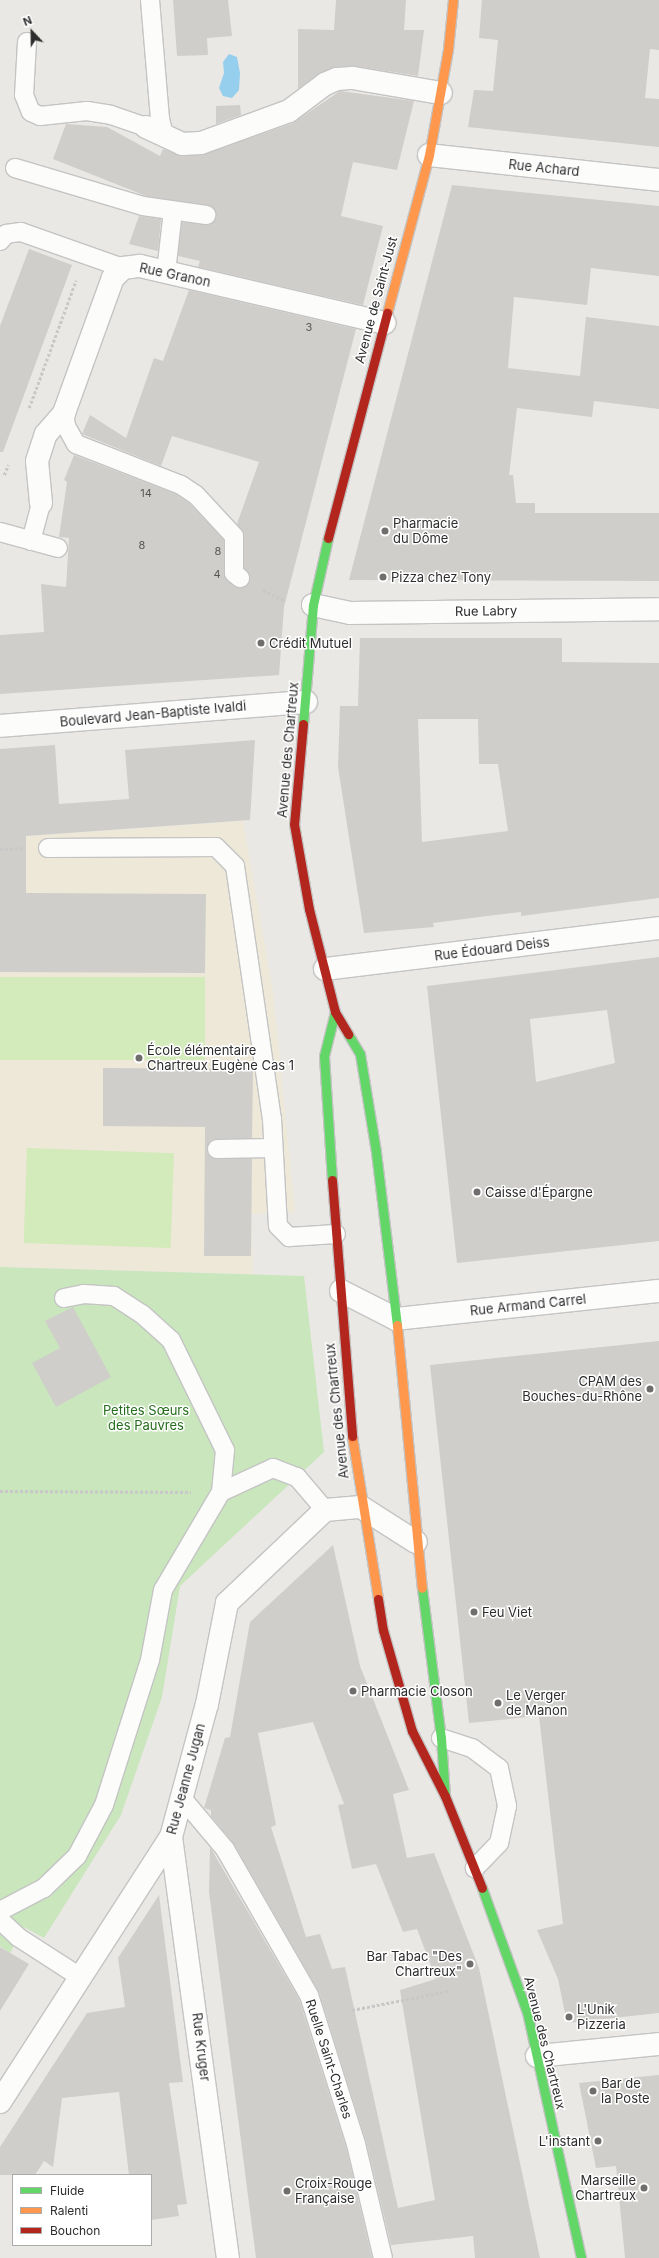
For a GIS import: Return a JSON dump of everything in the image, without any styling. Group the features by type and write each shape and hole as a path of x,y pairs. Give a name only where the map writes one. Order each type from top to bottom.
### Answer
{"street":[{"name":"Avenue de Saint-Just","path":"313,605 324,550 429,155 441,93 453,0"},
{"path":"155,131 182,144 201,144 289,111 325,84 337,78 352,78 441,93"},
{"name":"Rue Achard","path":"429,155 659,180"},
{"name":"Rue Granon","path":"41,503 37,461 46,434 64,413 113,278 123,268 140,266 384,323"},
{"name":"Rue Labry","path":"313,605 350,613 659,609"},
{"name":"Avenue des Chartreux","path":"313,605 306,702 294,824 309,909 335,1012 360,1054 396,1319 416,1542 441,1738 445,1796"},
{"name":"Boulevard Jean-Baptiste Ivaldi","path":"0,726 306,702"},
{"name":"Rue Édouard Deiss","path":"325,969 659,928"},
{"name":"Avenue des Chartreux","path":"335,1012 324,1056 348,1407 361,1508 389,1652 412,1731 445,1796 475,1868 511,1963 537,2056 580,2258"},
{"path":"340,1291 396,1319"},
{"name":"Rue Armand Carrel","path":"396,1319 659,1291"},
{"path":"325,1510 361,1508 416,1542"},
{"name":"Rue Jeanne Jugan","path":"0,2102 171,1837 207,1704 227,1603 325,1510"},
{"name":"Rue Kruger","path":"171,1837 228,2258"},
{"path":"537,2056 659,2044"}],"lane":[{"path":"27,42 24,95 31,112 40,116 87,112 111,115 155,131 160,119 150,0"},
{"path":"15,168 143,206 206,215"},
{"path":"166,272 173,211"},
{"path":"0,241 6,234 21,232 123,268"},
{"path":"64,413 66,426 76,444 182,485 196,495 234,536 234,573 240,578"},
{"path":"31,541 41,503"},
{"path":"0,532 58,548"},
{"path":"48,848 216,847 235,866 272,1120 278,1226 288,1237 336,1234"},
{"path":"217,1149 273,1148"},
{"path":"0,1911 44,1888 81,1849 108,1791 150,1660 163,1590 221,1492 225,1450 171,1340 142,1314 114,1296 84,1294 64,1298"},
{"path":"221,1492 273,1468 297,1477 325,1510"},
{"path":"441,1738 472,1748 499,1768 507,1806 498,1842 475,1868"},
{"name":"Ruelle Saint-Charles","path":"182,1798 225,1849 309,1995 356,2144 383,2258"},
{"path":"0,1920 18,1937 80,1977"}],"path":[{"path":"28,411 85,255"},
{"path":"4,475 9,462"},
{"path":"0,849 26,847"},
{"path":"0,1491 221,1492"},
{"path":"352,2010 449,1991"}],"shaded area":[{"name":"École élémentaire Chartreux Eugène Cas 1","path":"243,821 273,992 295,1212 251,1214 253,1274 0,1267 0,838"}],"green space":[{"path":"0,977 205,977 205,1060 0,1060"},
{"path":"27,1148 174,1153 171,1248 24,1243"},
{"name":"Petites Sœurs des Pauvres","path":"0,1267 304,1276 324,1452 180,1586 162,1697 121,1815 44,1938 24,1927 10,1953 0,1946"}],"water":[{"path":"229,54 237,57 240,73 239,90 232,98 223,96 219,88 224,73 223,62"}],"building":[{"path":"173,0 228,0 232,36 207,38 208,55 177,56"},
{"path":"336,0 406,0 404,30 424,30 418,76 355,66 336,67 318,74 298,89 298,29 334,30"},
{"path":"482,0 659,0 659,50 650,49 645,98 659,99 659,147 468,127 474,90 493,91 498,40 479,38"},
{"path":"340,91 414,101 397,170 353,162 341,216 383,226 363,305 198,267 200,261 178,256 182,222 210,225 216,216 212,207 146,196 53,159 66,124 107,127 160,156 163,149 182,156 202,155 293,123"},
{"path":"240,105 241,115 216,124 216,106"},
{"path":"452,185 659,206 659,276 591,268 587,305 514,297 508,368 580,376 586,317 659,326 659,409 594,401 592,417 517,408 509,475 513,475 516,503 535,503 535,513 659,513 659,581 349,580"},
{"path":"139,216 161,219 158,251 129,244"},
{"path":"29,249 72,265 3,452 0,452 0,326"},
{"path":"189,290 356,329 284,607 279,675 0,694 0,635 44,632 41,584 66,587 69,538 59,537 67,482 64,480 74,455 176,494 189,503 224,540 225,578 238,588 248,584 250,575 244,568 244,535 237,524 259,462 172,436 161,466 82,434 90,415 126,438 154,358 163,361"},
{"path":"360,638 562,638 562,662 659,663 659,898 521,916 521,912 495,915 433,923 434,927 364,933 338,767 340,706 358,706","holes":["418,719 478,719 479,764 498,764 508,831 422,842"]},
{"path":"255,740 250,820 26,836 26,893 206,894 205,973 0,972 0,749 55,745 59,804 129,799 125,750"},
{"path":"659,957 659,1241 457,1263 427,986","holes":["607,1010 615,1063 536,1082 530,1019"]},
{"path":"103,1068 253,1069 252,1138 211,1140 207,1149 208,1155 217,1159 252,1159 251,1256 204,1256 205,1127 103,1126"},
{"path":"73,1307 111,1377 56,1407 32,1363 60,1348 45,1321"},
{"path":"659,1341 659,2013 567,2023 558,1979 537,1930 563,1924 539,1716 469,1723 430,1365"},
{"path":"333,1545 360,1666 409,1790 393,1794 407,1858 434,1853 479,1968 540,2258 475,2258 473,2236 391,2245 366,2141 319,1992 234,1844 211,1816 211,1810 204,1808 225,1738 230,1737 250,1622","holes":["313,1722 344,1804 338,1805 352,1869 376,1864 403,1932 417,1929 436,1979 400,1990 435,2200 398,2208 345,1967 332,1969 320,1934 306,1937 271,1827 276,1825 258,1733"]},
{"path":"210,1847 299,1999 346,2147 372,2258 256,2258 209,1892"},
{"path":"159,1895 183,2082 169,2083 187,2204 177,2205 179,2216 152,2220 152,2174 129,2174 119,2092 62,2098 53,2167 44,2161 36,2174 0,2175 0,2147 87,2013 125,2007 118,1958"},
{"path":"0,1947 29,1964 0,2011"},
{"path":"659,2075 659,2258 625,2258 616,2166 596,2168 579,2083"}],"traffic: fast":[{"path":"303,724 313,605 328,538"},
{"path":"332,1180 324,1056 335,1012"},
{"path":"348,1034 360,1054 376,1152 397,1325"},
{"path":"422,1588 441,1738 445,1796"},
{"path":"482,1888 527,2012 581,2258"}],"traffic: slow":[{"path":"387,313 429,155 448,49 453,0"},
{"path":"397,1325 422,1588"},
{"path":"352,1436 378,1599"}],"traffic: jam":[{"path":"328,538 387,313"},
{"path":"303,724 294,824 309,909 335,1012 348,1034"},
{"path":"332,1180 352,1436"},
{"path":"378,1599 383,1630 412,1731 445,1796 482,1888"}],"place":[{"name":"Pharmacie du Dôme","path":"385,531"},
{"name":"Pizza chez Tony","path":"383,577"},
{"name":"Crédit Mutuel","path":"261,643"},
{"name":"École élémentaire Chartreux Eugène Cas 1","path":"139,1058"},
{"name":"Caisse d'Épargne","path":"477,1192"},
{"name":"CPAM des Bouches-du-Rhône","path":"650,1389"},
{"name":"Feu Viet","path":"474,1612"},
{"name":"Pharmacie Closon","path":"353,1691"},
{"name":"Le Verger de Manon","path":"498,1703"},
{"name":"Bar Tabac \"Des Chartreux\"","path":"470,1964"},
{"name":"L'Unik Pizzeria","path":"569,2017"},
{"name":"Bar de la Poste","path":"593,2091"},
{"name":"L'instant","path":"598,2141"},
{"name":"Marseille Chartreux","path":"644,2188"},
{"name":"Croix-Rouge Française","path":"287,2191"}]}
